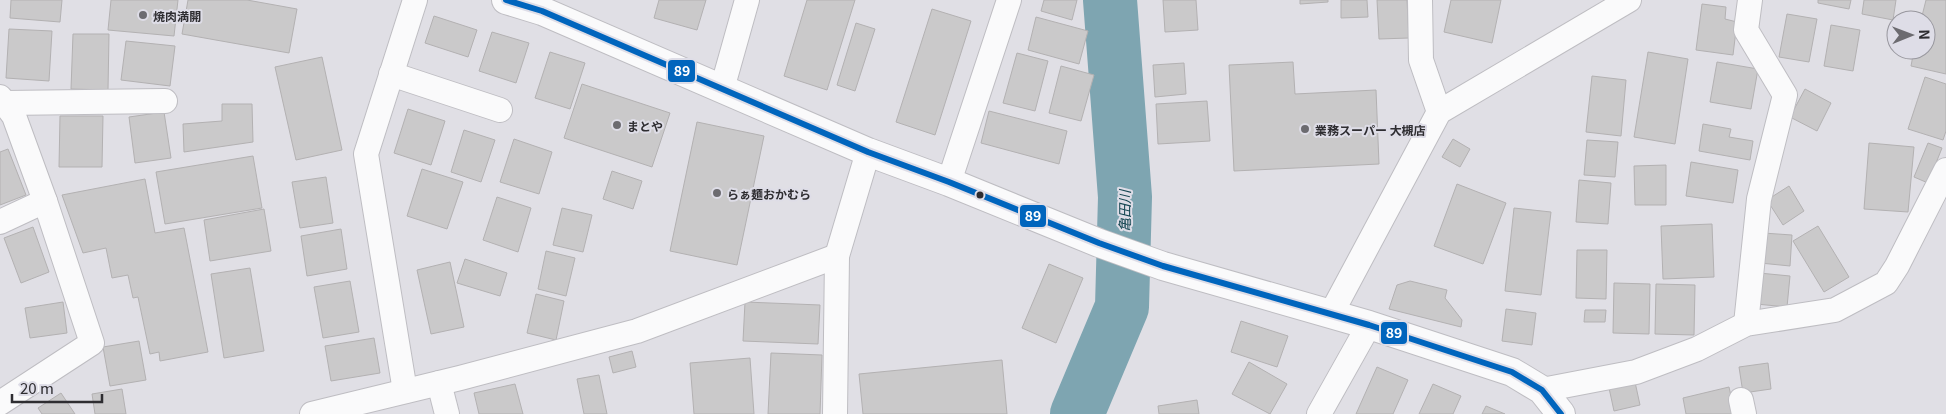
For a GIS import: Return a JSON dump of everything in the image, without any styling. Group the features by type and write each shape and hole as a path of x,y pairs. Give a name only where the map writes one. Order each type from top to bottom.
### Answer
{"street":[{"path":"405,391 366,154 415,0"},
{"path":"506,0 542,11 868,152 950,182 1099,243 1163,266 1369,325 1512,372 1542,390 1561,414"},
{"path":"722,89 747,0"},
{"path":"950,182 1009,0"},
{"path":"1420,0 1421,60 1439,112"},
{"path":"1331,314 1439,112 1629,0"},
{"path":"1746,324 1759,198 1785,96 1746,30 1750,0"},
{"path":"391,74 500,110"},
{"path":"2,100 165,102"},
{"path":"0,403 92,342 45,201 14,116 2,100"},
{"path":"835,414 837,256 868,152"},
{"path":"1542,390 1636,372 1696,349 1746,324 1835,310 1886,283 1897,266 1946,170"},
{"path":"0,222 45,201"},
{"path":"312,414 637,331 837,256"},
{"path":"1319,414 1369,325"},
{"path":"439,383 447,414"}],"building":[{"path":"11,0 62,0 60,22 10,18"},
{"name":"焼肉満開","path":"111,0 178,0 174,36 108,30"},
{"path":"188,0 247,0 297,9 289,53 182,34"},
{"path":"659,0 706,0 697,30 654,18"},
{"path":"807,0 855,0 827,90 784,76"},
{"path":"1044,0 1077,0 1072,20 1041,11"},
{"path":"1163,0 1196,0 1198,30 1165,32"},
{"path":"1300,0 1328,0 1328,2 1300,4"},
{"path":"1341,0 1367,0 1368,17 1341,18"},
{"path":"1377,0 1407,0 1409,38 1379,39"},
{"path":"1451,0 1501,0 1492,43 1444,32"},
{"path":"1818,0 1851,0 1849,9 1818,3"},
{"path":"1864,0 1896,0 1894,10 1886,10 1886,19 1862,14"},
{"path":"1926,0 1946,0 1946,74 1911,66 1912,60 1936,60 1936,10 1924,10"},
{"path":"1702,4 1726,7 1725,19 1737,22 1733,55 1696,50"},
{"path":"932,9 971,21 935,135 896,122"},
{"path":"1787,14 1817,19 1809,62 1779,57"},
{"path":"434,16 477,30 468,57 425,43"},
{"path":"1036,17 1088,31 1079,64 1028,50"},
{"path":"856,23 875,29 855,91 837,85"},
{"path":"1831,25 1860,30 1853,71 1824,66"},
{"path":"9,29 52,31 49,81 6,78"},
{"path":"492,32 529,43 516,83 479,71"},
{"path":"73,34 109,34 108,90 71,89"},
{"path":"126,41 175,46 170,86 121,80"},
{"path":"550,52 585,63 570,109 535,98"},
{"path":"1648,52 1688,59 1675,144 1634,137"},
{"path":"1017,53 1048,61 1035,111 1003,103"},
{"path":"322,57 342,150 296,160 275,67"},
{"name":"業務スーパー 大槻店","path":"1293,62 1295,94 1376,90 1379,164 1234,171 1229,65"},
{"path":"1717,62 1758,69 1751,109 1710,102"},
{"path":"1184,63 1186,94 1155,97 1153,65"},
{"path":"1061,66 1094,75 1081,121 1049,113"},
{"path":"1592,76 1626,80 1621,136 1586,132"},
{"path":"1925,77 1946,84 1946,131 1943,140 1908,129"},
{"name":"まとや","path":"582,84 670,113 652,167 564,138"},
{"path":"1805,89 1831,103 1817,131 1790,117"},
{"path":"1207,101 1210,141 1158,144 1156,104"},
{"path":"222,104 252,104 253,142 184,152 183,124 222,121"},
{"path":"408,109 445,121 431,165 394,153"},
{"path":"989,111 1067,131 1059,164 981,143"},
{"path":"164,112 171,158 135,163 129,117"},
{"path":"60,116 103,116 102,167 59,167"},
{"name":"らぁ麺おかむら","path":"697,122 764,136 737,265 670,251"},
{"path":"1703,124 1731,129 1729,137 1753,141 1750,160 1699,151"},
{"path":"464,130 495,140 481,182 451,172"},
{"path":"514,139 552,152 539,194 500,182"},
{"path":"1453,139 1470,149 1460,167 1442,157"},
{"path":"1587,140 1618,142 1615,177 1584,175"},
{"path":"1869,143 1914,147 1908,212 1864,209"},
{"path":"1928,143 1942,148 1928,183 1914,177"},
{"path":"8,149 26,195 0,205 0,152"},
{"path":"253,156 262,208 165,224 156,172"},
{"path":"1691,162 1738,170 1733,203 1686,196"},
{"path":"1666,165 1666,205 1635,205 1634,166"},
{"path":"422,169 463,182 447,229 407,216"},
{"path":"612,171 642,181 633,209 603,199"},
{"path":"326,177 333,223 300,228 292,182"},
{"path":"145,179 155,233 184,228 208,352 160,361 159,352 150,354 138,297 133,298 128,275 112,278 106,248 83,253 62,195"},
{"path":"1579,180 1611,183 1608,224 1576,222"},
{"path":"1457,184 1506,203 1483,264 1434,246"},
{"path":"1789,186 1804,211 1783,225 1767,200"},
{"path":"497,197 531,208 518,252 483,240"},
{"path":"562,208 592,215 583,252 553,245"},
{"path":"1514,208 1551,212 1541,295 1505,291"},
{"path":"264,209 271,251 210,261 204,220"},
{"path":"1712,224 1714,277 1663,279 1661,226"},
{"path":"1818,226 1849,277 1824,292 1793,241"},
{"path":"33,227 49,272 21,283 4,238"},
{"path":"341,229 347,269 307,276 301,236"},
{"path":"1763,233 1792,235 1790,266 1760,263"},
{"path":"1577,250 1607,250 1606,299 1576,298"},
{"path":"546,251 575,258 566,296 538,289"},
{"path":"465,259 507,273 500,296 457,283"},
{"path":"450,262 464,327 431,334 417,270"},
{"path":"1049,264 1083,278 1056,343 1022,328"},
{"path":"250,268 264,351 224,358 211,274"},
{"path":"1759,273 1790,276 1787,307 1756,304"},
{"path":"350,281 359,332 323,338 314,287"},
{"path":"1410,281 1447,290 1445,298 1462,320 1461,327 1389,309 1397,285"},
{"path":"1614,283 1650,284 1649,334 1613,333"},
{"path":"1656,284 1695,285 1694,335 1655,334"},
{"path":"536,294 564,301 556,340 527,333"},
{"path":"63,302 67,333 30,338 25,308"},
{"path":"745,302 820,305 818,344 743,341"},
{"path":"1506,309 1536,313 1532,345 1502,341"},
{"path":"1585,310 1606,310 1605,322 1584,322"},
{"path":"1241,321 1288,336 1277,367 1231,352"},
{"path":"374,338 380,373 331,381 325,346"},
{"path":"139,341 146,380 110,386 103,347"},
{"path":"632,351 636,367 613,373 609,357"},
{"path":"771,353 822,355 820,414 768,414"},
{"path":"750,358 754,414 694,414 690,363"},
{"path":"1002,360 1007,414 863,414 859,374"},
{"path":"1249,362 1287,384 1270,414 1232,394"},
{"path":"1768,363 1771,389 1743,393 1739,367"},
{"path":"1377,367 1408,380 1393,414 1356,414"},
{"path":"599,375 607,414 584,414 577,379"},
{"path":"1635,382 1640,405 1614,411 1609,388"},
{"path":"515,384 523,414 479,414 474,393"},
{"path":"1433,384 1461,396 1453,414 1419,414"},
{"path":"1729,387 1735,414 1686,414 1683,398"},
{"path":"122,389 126,414 95,414 92,394"},
{"path":"61,393 75,414 42,414 38,408"},
{"path":"1197,400 1199,414 1159,414 1158,406"},
{"path":"1486,406 1505,414 1482,414"}],"waterway":[{"name":"亀田川","path":"1077,414 1122,307 1125,197 1110,0"}],"transit line":[{"name":"89","path":"506,0 542,11 868,152 949,182 1099,243 1163,266 1369,325 1512,372 1542,390 1561,414"}],"place":[{"name":"焼肉満開","path":"143,15"},
{"name":"まとや","path":"617,125"},
{"name":"業務スーパー 大槻店","path":"1305,129"},
{"name":"らぁ麺おかむら","path":"717,193"}]}
